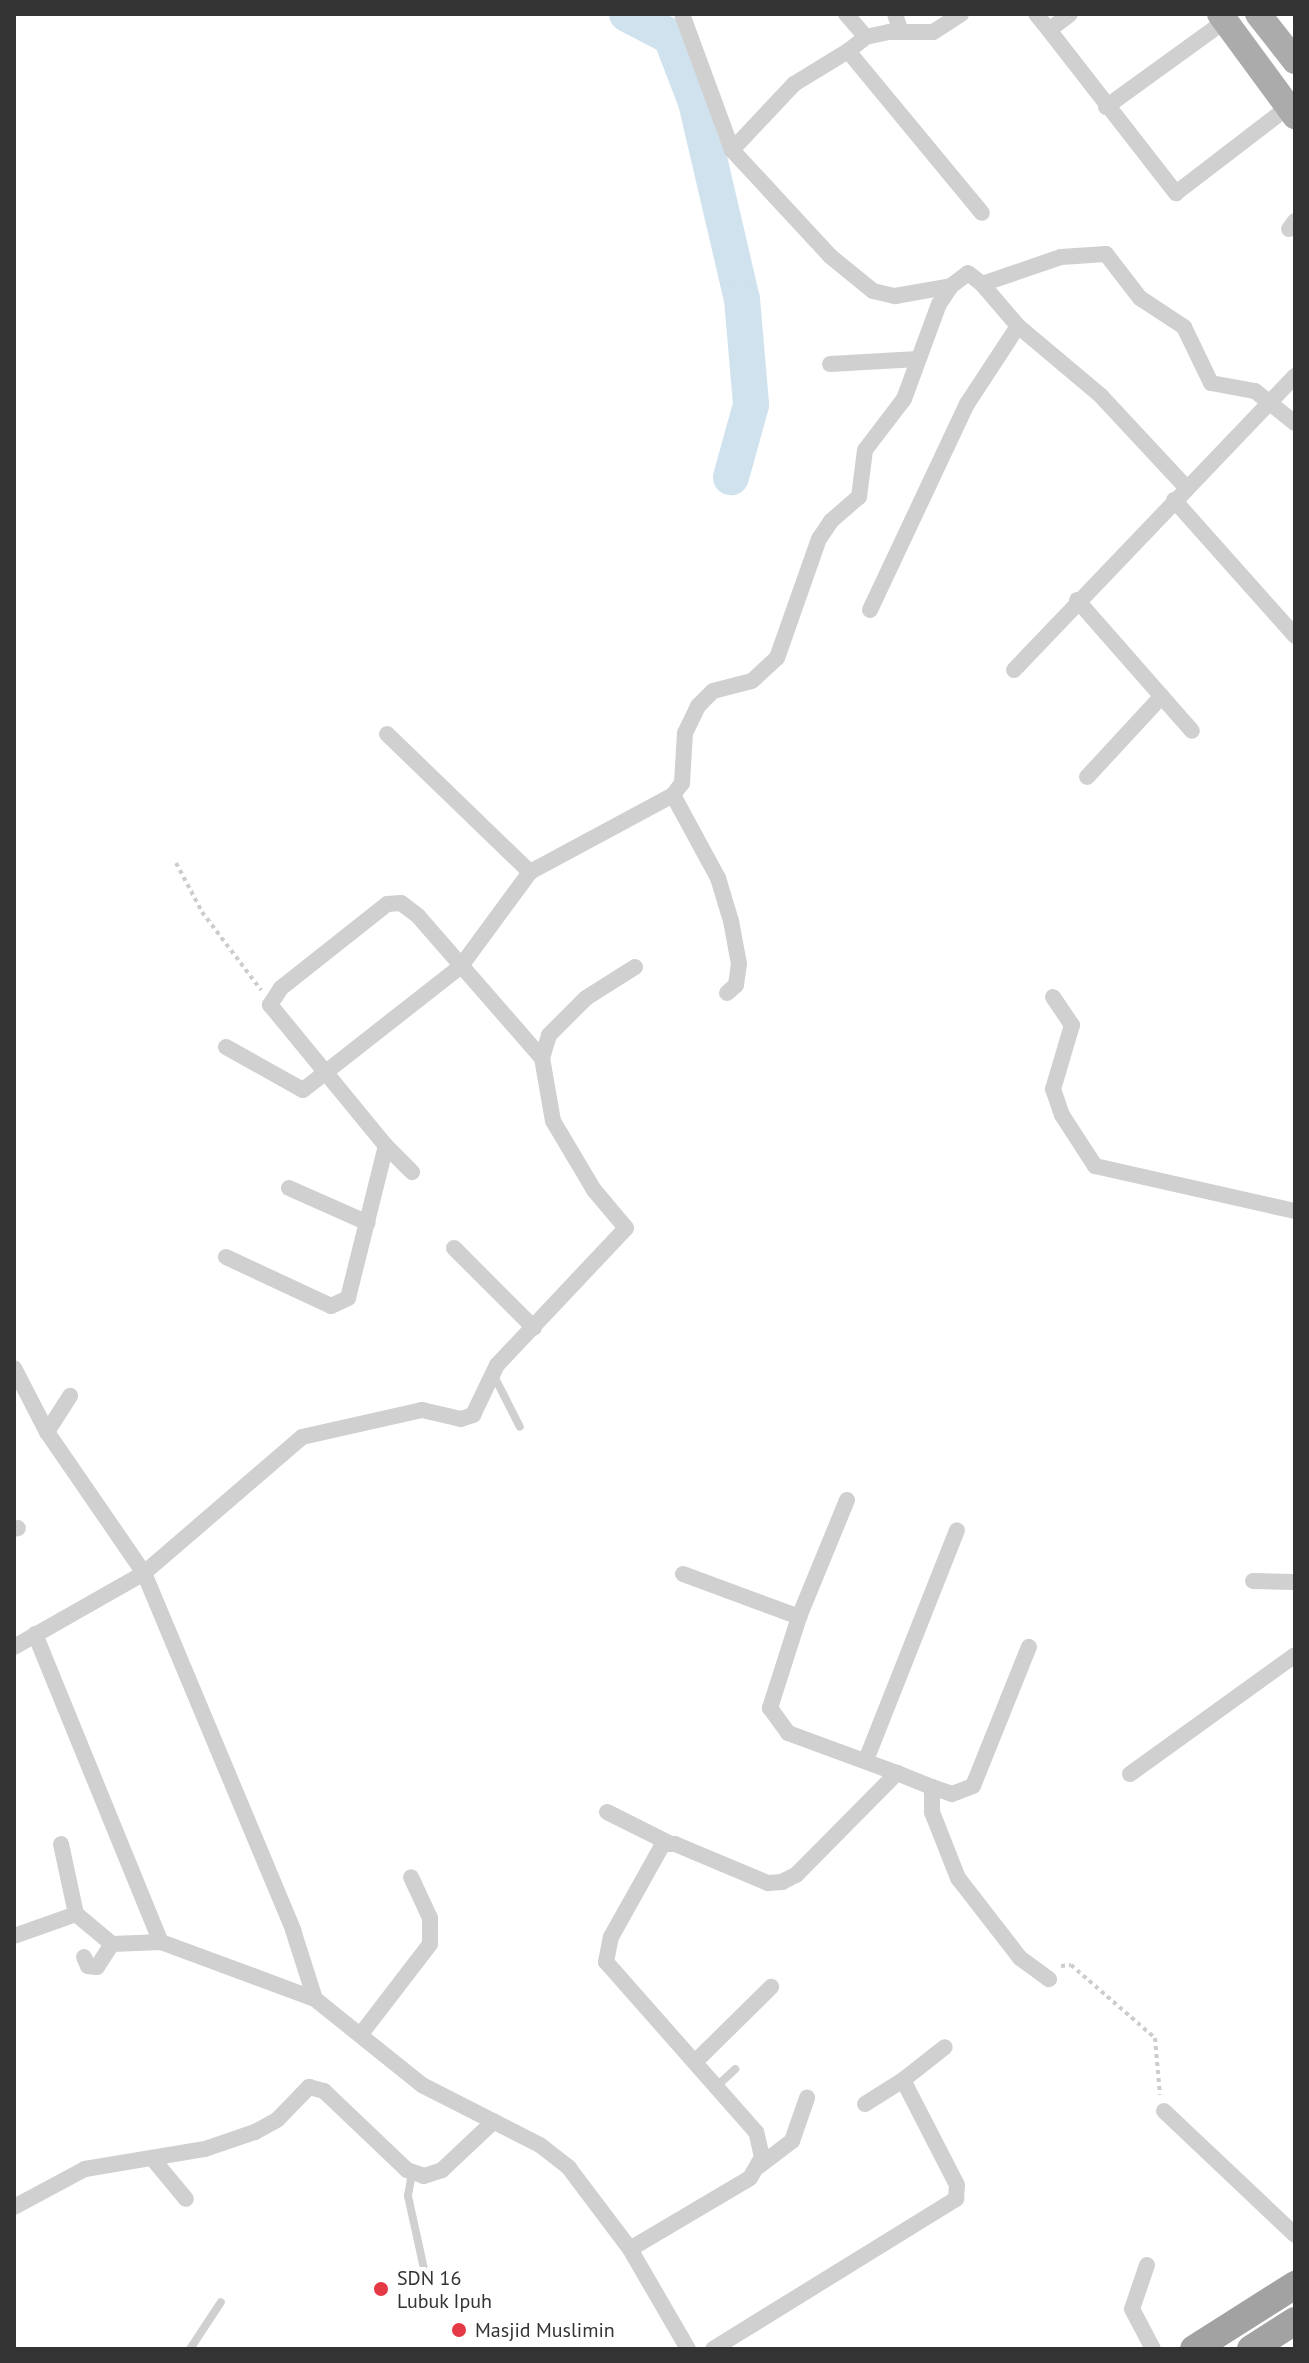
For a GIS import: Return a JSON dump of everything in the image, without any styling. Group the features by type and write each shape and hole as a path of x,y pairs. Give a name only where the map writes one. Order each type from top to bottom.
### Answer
{"highway":[{"path":"1194,2349 1295,2285"},
{"path":"1251,2349 1295,2321"}],"main road":[{"path":"1258,14 1295,61"},
{"path":"1223,17 1291,111"}],"street":[{"path":"846,14 866,37"},
{"path":"895,14 901,32"},
{"path":"732,150 794,84 866,37 933,32 961,14"},
{"path":"1036,14 1176,193 1291,111"},
{"path":"1049,30 1070,14"},
{"path":"685,15 732,150 830,256 873,291 895,296 951,286 968,273 982,284 1018,326 1101,396 1186,487"},
{"path":"1106,107 1223,17"},
{"path":"848,51 982,213"},
{"path":"982,284 1061,257 1106,254 1140,298 1184,327 1211,383 1255,391 1273,402 1295,423"},
{"path":"226,1047 300,1090 329,1071 461,966 530,872 673,795 682,783 685,733 698,706 727,684 752,681 777,658 819,539 831,521 859,497 865,450 904,399 918,359 951,286"},
{"path":"870,610 967,404 990,361 1018,326"},
{"path":"830,364 918,359"},
{"path":"1014,670 1077,600 1295,376"},
{"path":"1174,500 1295,636"},
{"path":"1077,600 1192,731"},
{"path":"1087,777 1162,696"},
{"path":"387,734 530,872"},
{"path":"673,795 718,878 731,921 739,964 736,985 727,993"},
{"path":"412,1172 386,1146 329,1071 281,1024 271,1002 306,968 395,902 418,916 542,1058"},
{"path":"14,1647 144,1573 302,1437 422,1410 466,1418 478,1407 492,1374 626,1227 594,1190 553,1121 542,1058 549,1035 586,998 635,967"},
{"path":"1053,997 1072,1025 1053,1089 1062,1115 1095,1166 1295,1211"},
{"path":"226,1257 337,1306 348,1298 386,1146"},
{"path":"289,1188 368,1223"},
{"path":"454,1248 534,1328"},
{"path":"14,1368 47,1432 144,1573 293,1930 315,1999"},
{"path":"47,1432 70,1396"},
{"path":"847,1500 799,1617 771,1697 773,1718 788,1733 952,1794 973,1786 1029,1647"},
{"path":"866,1760 957,1530"},
{"path":"683,1574 799,1617"},
{"path":"1253,1581 1295,1582"},
{"path":"35,1634 161,1942"},
{"path":"1130,1774 1295,1655"},
{"path":"607,1812 669,1843 768,1883 782,1882 796,1875 897,1773"},
{"path":"932,1787 932,1812 958,1878 1020,1958 1049,1979"},
{"path":"669,1843 657,1850 611,1937 606,1962 756,2132 758,2167"},
{"path":"61,1844 76,1914 112,1944 161,1942 315,1999 422,2085 540,2145 569,2168 630,2249 688,2349"},
{"path":"361,2034 430,1944 430,1918 411,1877"},
{"path":"14,1936 76,1914"},
{"path":"84,1957 88,1966 97,1967 112,1944"},
{"path":"695,2062 771,1987"},
{"path":"865,2104 903,2080 945,2047"},
{"path":"713,2349 956,2199 957,2185 903,2080"},
{"path":"14,2207 85,2169 205,2149 255,2132 278,2119 309,2087 324,2091 412,2173 424,2176 442,2170 494,2121"},
{"path":"630,2249 750,2178 758,2167 792,2141 807,2098"},
{"path":"1164,2111 1295,2235"},
{"path":"152,2158 186,2199"},
{"path":"1147,2265 1132,2309 1153,2349"}],"lane":[{"path":"492,1374 520,1427"},
{"path":"717,2086 735,2069"},
{"path":"412,2173 408,2196 424,2269"},
{"path":"190,2349 221,2302"}],"path":[{"path":"176,863 202,912 271,1002"},
{"path":"1049,1979 1061,1965 1071,1965 1155,2038 1154,2064 1164,2111"}],"waterway":[{"path":"627,14 671,37 696,102 742,299 751,405 731,477"}],"place":[{"name":"SDN 16 Lubuk Ipuh","path":"381,2289"},
{"name":"Masjid Muslimin","path":"459,2330"}]}
